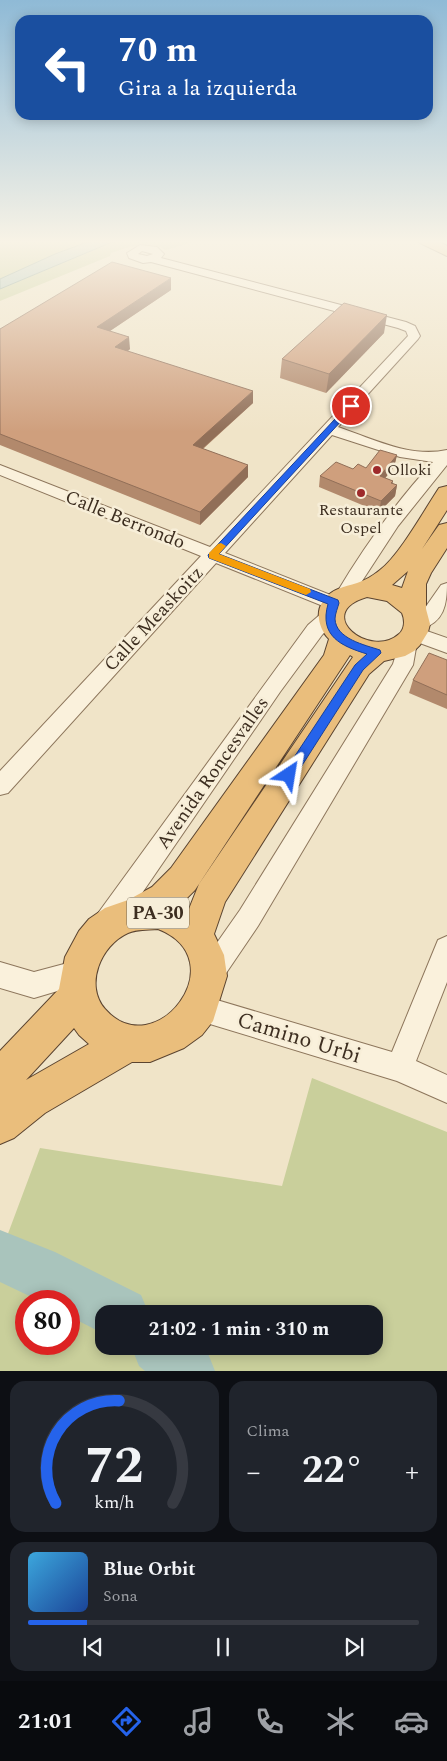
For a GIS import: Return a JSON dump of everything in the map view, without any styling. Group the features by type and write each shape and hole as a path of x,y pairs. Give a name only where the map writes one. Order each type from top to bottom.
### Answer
{"highway":[{"path":"343,608 390,575 402,562 447,493"},
{"path":"414,627 414,584 447,530"},
{"path":"343,608 385,591 401,598 414,627"},
{"path":"343,608 354,646 376,653"},
{"name":"PA-30","path":"0,1079 46,1032 78,984 83,957 90,943 101,931 117,920 136,914 164,898 183,879 336,658 343,608"},
{"name":"PA-30","path":"196,936 211,896 359,668 376,653 386,652 414,627"},
{"name":"PA-30","path":"136,914 158,913 179,921 196,936 206,954 204,992"},
{"path":"78,984 92,1022 108,1035 128,1043 150,1042 171,1035 189,1022 204,992"},
{"path":"0,1124 31,1099 128,1043"}],"street":[{"name":"Calle Measkoitz","path":"0,786 414,336 413,332 402,325 324,304"},
{"path":"329,430 411,456 432,459 447,455"},
{"name":"Avenida Roncesvalles","path":"101,931 315,630 343,608 362,566 428,476 447,455"},
{"name":"Calle Berrondo","path":"0,470 343,608"},
{"path":"204,992 403,665 414,627 427,620 447,589"},
{"path":"414,627 447,646"},
{"path":"399,1068 447,949"},
{"path":"0,975 34,985 78,984"},
{"name":"Camino Urbi","path":"204,992 399,1068 447,1089"}],"green space":[{"path":"312,1078 447,1132 447,1371 0,1371 0,1255 40,1148 282,1186"}],"building":[{"path":"42,304 132,304 97,327 129,337 115,347 253,391 193,445 248,465 200,512 0,434 0,329"},
{"path":"343,304 387,315 329,374 282,359"},
{"path":"380,450 397,455 380,476 393,481 391,483 397,485 381,501 320,476 336,462 353,469 358,464 366,468"},
{"path":"429,653 447,660 447,695 413,680"}],"waterway":[{"path":"0,1256 36,1271 104,1305"},
{"path":"169,1355 187,1371"}],"slow traffic":[{"path":"221,546 213,555 306,592"}],"place":[{"name":"Olloki","path":"377,470"},
{"name":"Restaurante Ospel","path":"361,493"}],"route":[{"path":"289,775 359,668 376,653 354,646 342,639 333,629 329,618 334,603 213,555 351,406"}]}
